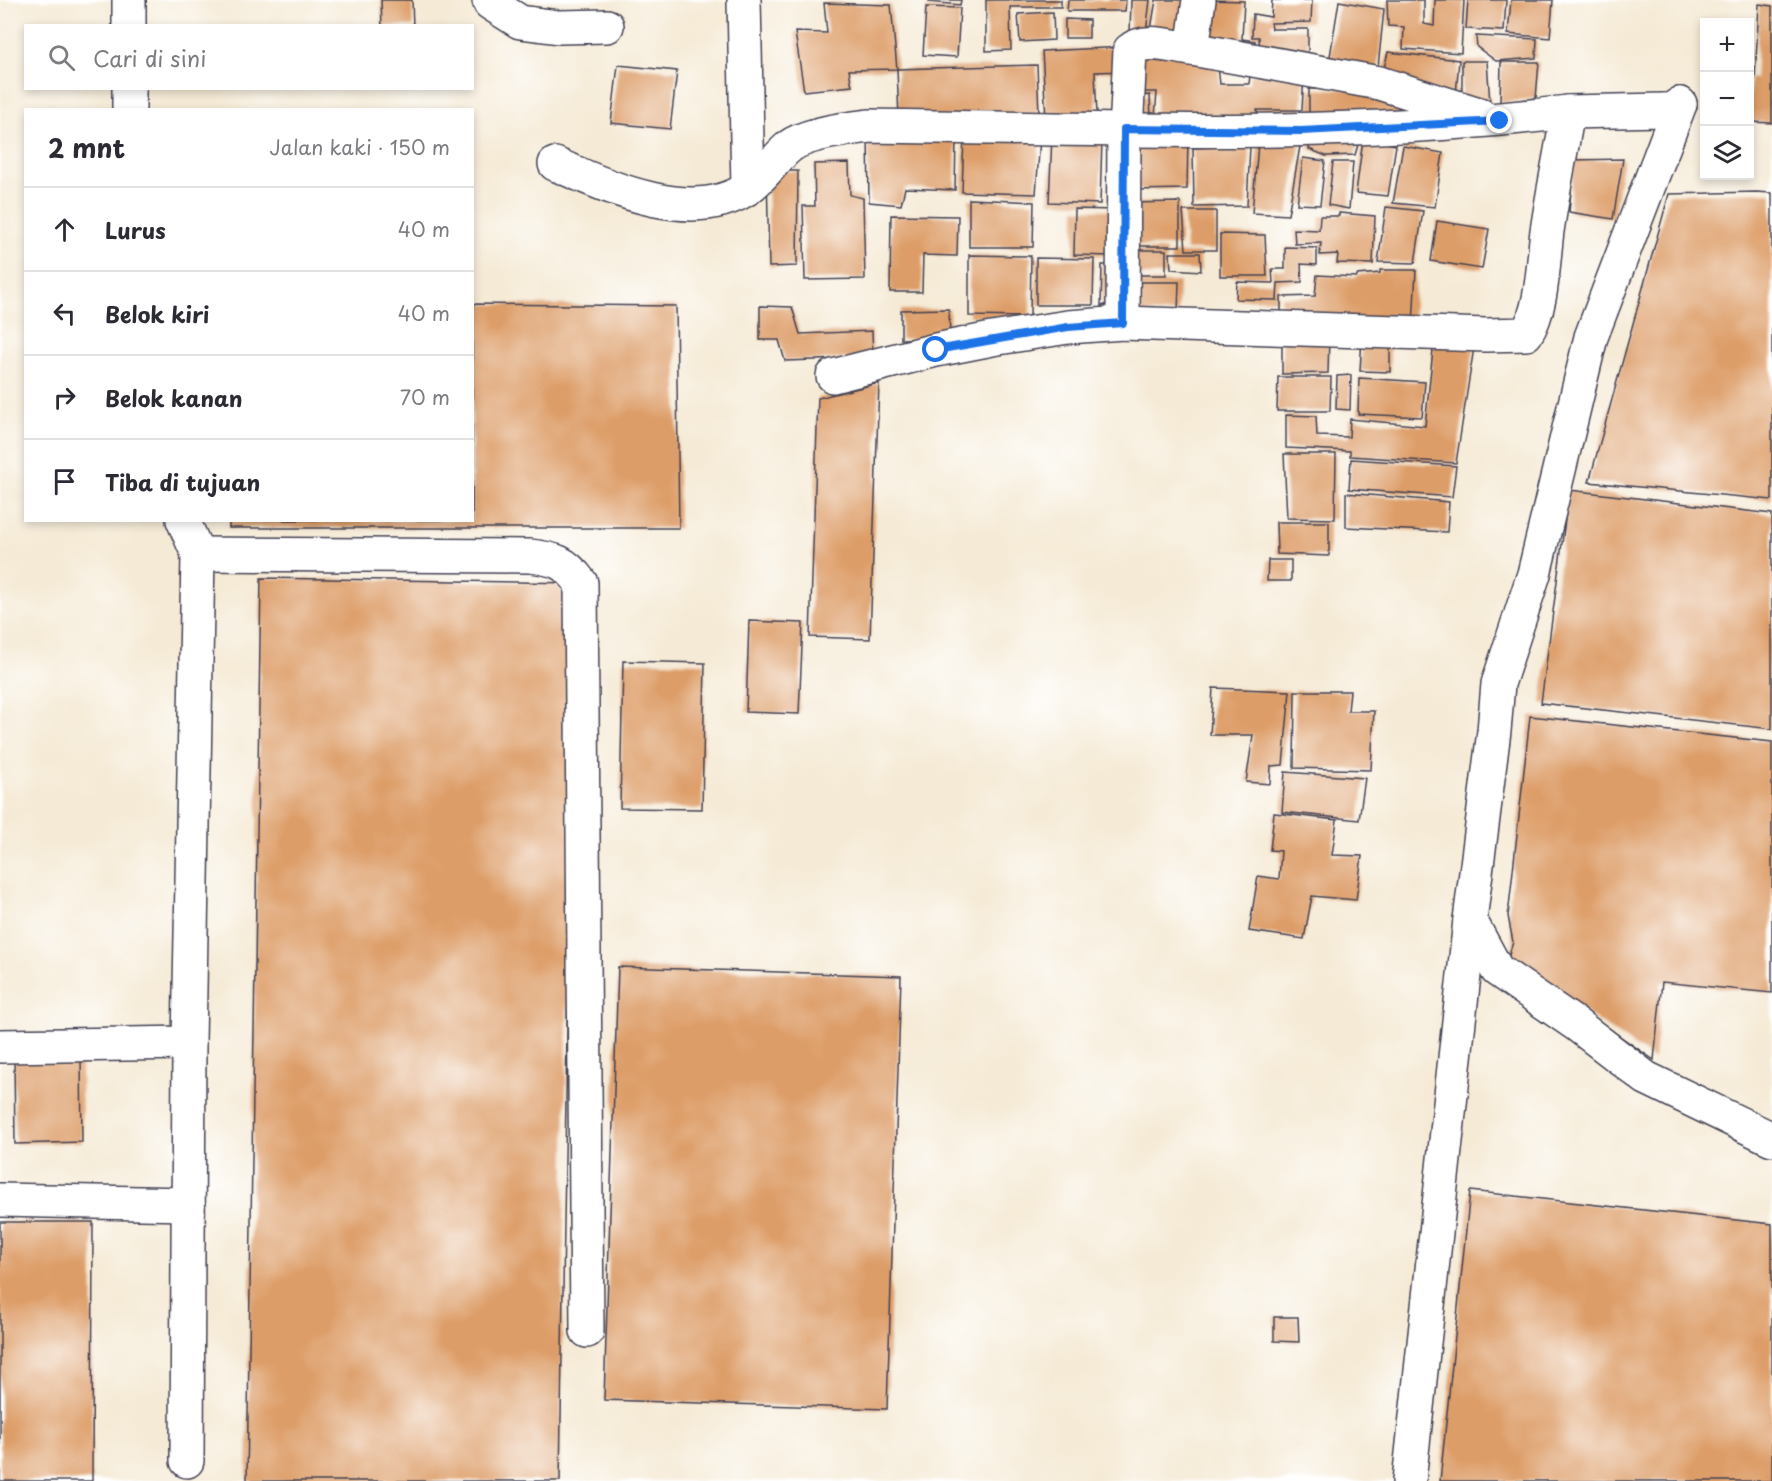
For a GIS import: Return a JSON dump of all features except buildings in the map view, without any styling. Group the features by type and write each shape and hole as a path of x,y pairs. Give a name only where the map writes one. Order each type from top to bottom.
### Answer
{"street":[{"path":"129,0 129,24"},
{"path":"489,0 520,22 559,27 607,26"},
{"path":"744,0 748,188"},
{"path":"1192,49 1199,0"},
{"path":"1123,323 1124,129 1130,50 1137,44 1148,43 1192,49 1379,83 1500,121"},
{"path":"129,90 129,108"},
{"path":"555,164 596,182 667,202 721,201 748,188 792,145 836,130 870,126 1301,131 1500,121 1568,112 1664,110 1672,109 1680,104 1591,338 1534,574 1498,684 1409,1481"},
{"path":"833,376 936,350 992,339 1068,327 1123,323 1486,335 1526,334 1532,326 1537,308 1568,112"},
{"path":"184,522 198,554 189,1042 187,1461"},
{"path":"198,554 530,556 558,561 570,568 581,583 587,1331"},
{"path":"1470,920 1497,970 1577,1025 1646,1078 1772,1139"},
{"path":"0,1046 189,1042"},
{"path":"0,1200 188,1204"}],"route":[{"path":"936,350 1068,327 1123,323 1124,129 1301,131 1500,121"}]}
